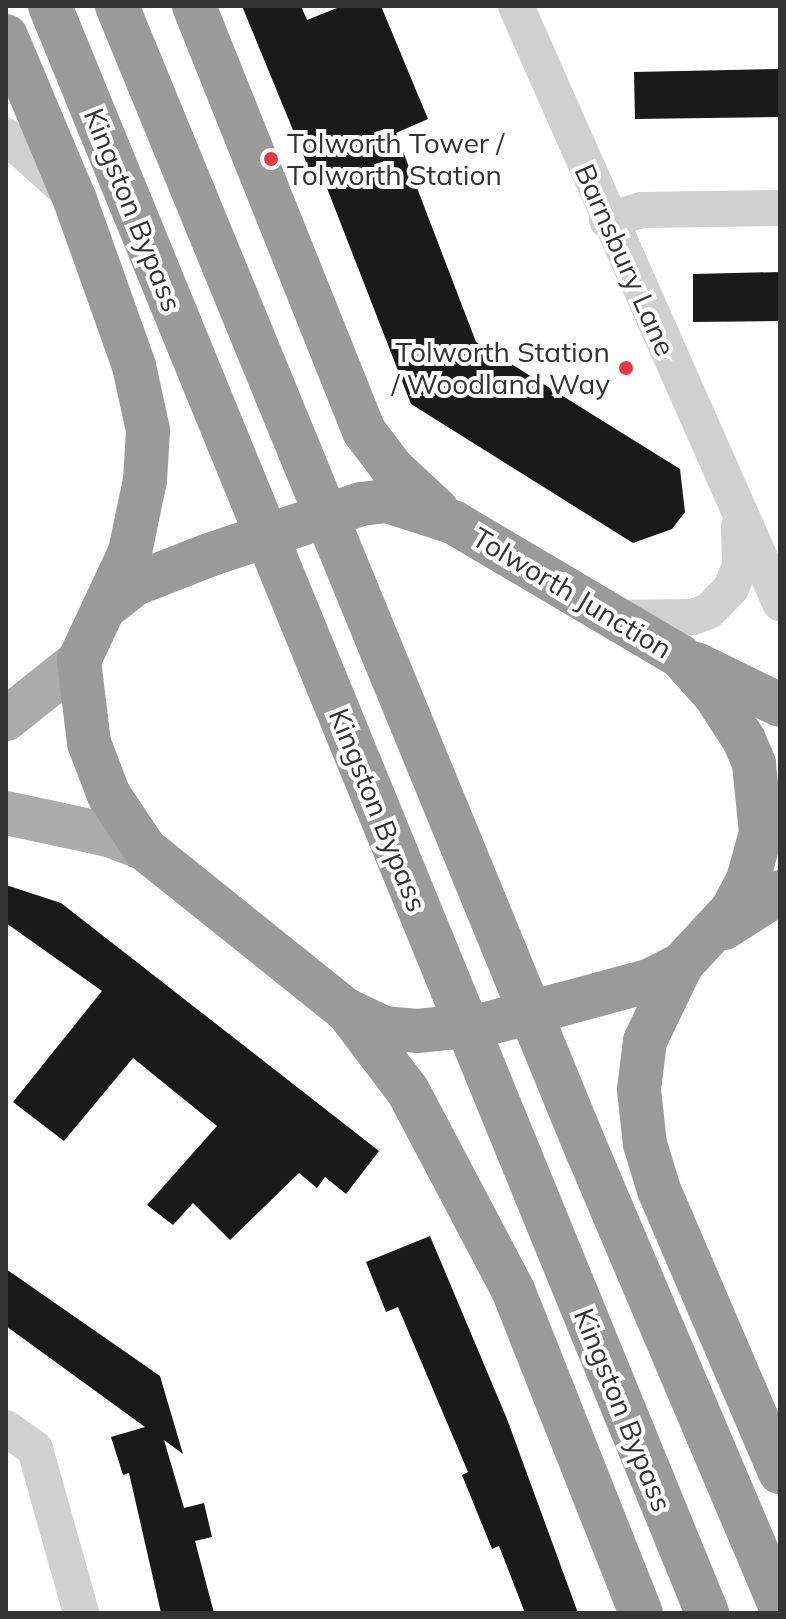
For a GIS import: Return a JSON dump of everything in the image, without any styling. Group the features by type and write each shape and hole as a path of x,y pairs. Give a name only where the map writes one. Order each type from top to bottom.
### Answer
{"highway":[{"name":"Kingston Bypass","path":"50,6 707,1613"},
{"path":"117,6 588,1153 780,1606"},
{"path":"194,6 364,431 392,468 453,522"},
{"path":"6,36 75,200 134,366 148,430 145,480 130,552 101,610"},
{"name":"Tolworth Junction","path":"387,501 453,522 680,656 715,695 744,740 760,801 761,833 748,880 732,910 694,952 648,981 486,1024 417,1031 384,1028 346,1010 145,849 109,795 89,743 79,661 101,610 135,584 209,555 361,504 387,501"},
{"path":"680,656 780,705"},
{"path":"780,892 694,952 645,1041 639,1090 645,1144 659,1190 780,1472"},
{"path":"346,1010 408,1091 513,1290 641,1613"}],"main road":[{"path":"6,719 79,661"},
{"path":"6,813 109,835 145,849"}],"street":[{"name":"Barnsbury Lane","path":"516,6 607,220 780,603"},
{"path":"6,136 75,200"},
{"path":"607,220 641,210 780,208"},
{"name":"Barnsbury Lane","path":"617,618 693,617 722,601 740,566 737,513"},
{"path":"6,1428 35,1449 81,1613"}],"building":[{"path":"242,6 301,6 307,20 342,6 381,6 428,119 396,133 476,342 680,469 685,512 672,529 633,543 411,404 318,165 309,169"},
{"path":"780,69 780,117 635,119 634,72"},
{"path":"780,272 780,321 693,322 693,274"},
{"path":"6,885 61,903 379,1151 346,1194 325,1177 317,1188 299,1173 230,1240 193,1203 173,1225 147,1205 217,1126 133,1058 64,1141 13,1102 102,991 6,923"},
{"path":"430,1236 507,1419 578,1613 525,1613 499,1546 492,1549 462,1475 468,1472 398,1307 386,1312 366,1262"},
{"path":"6,1269 160,1376 183,1454 164,1440 184,1508 204,1503 212,1537 195,1541 214,1613 161,1613 129,1473 123,1475 111,1437 145,1427 6,1326"}],"place":[{"name":"Tolworth Tower / Tolworth Station","path":"271,159"},
{"name":"Tolworth Station / Woodland Way","path":"626,368"}]}
